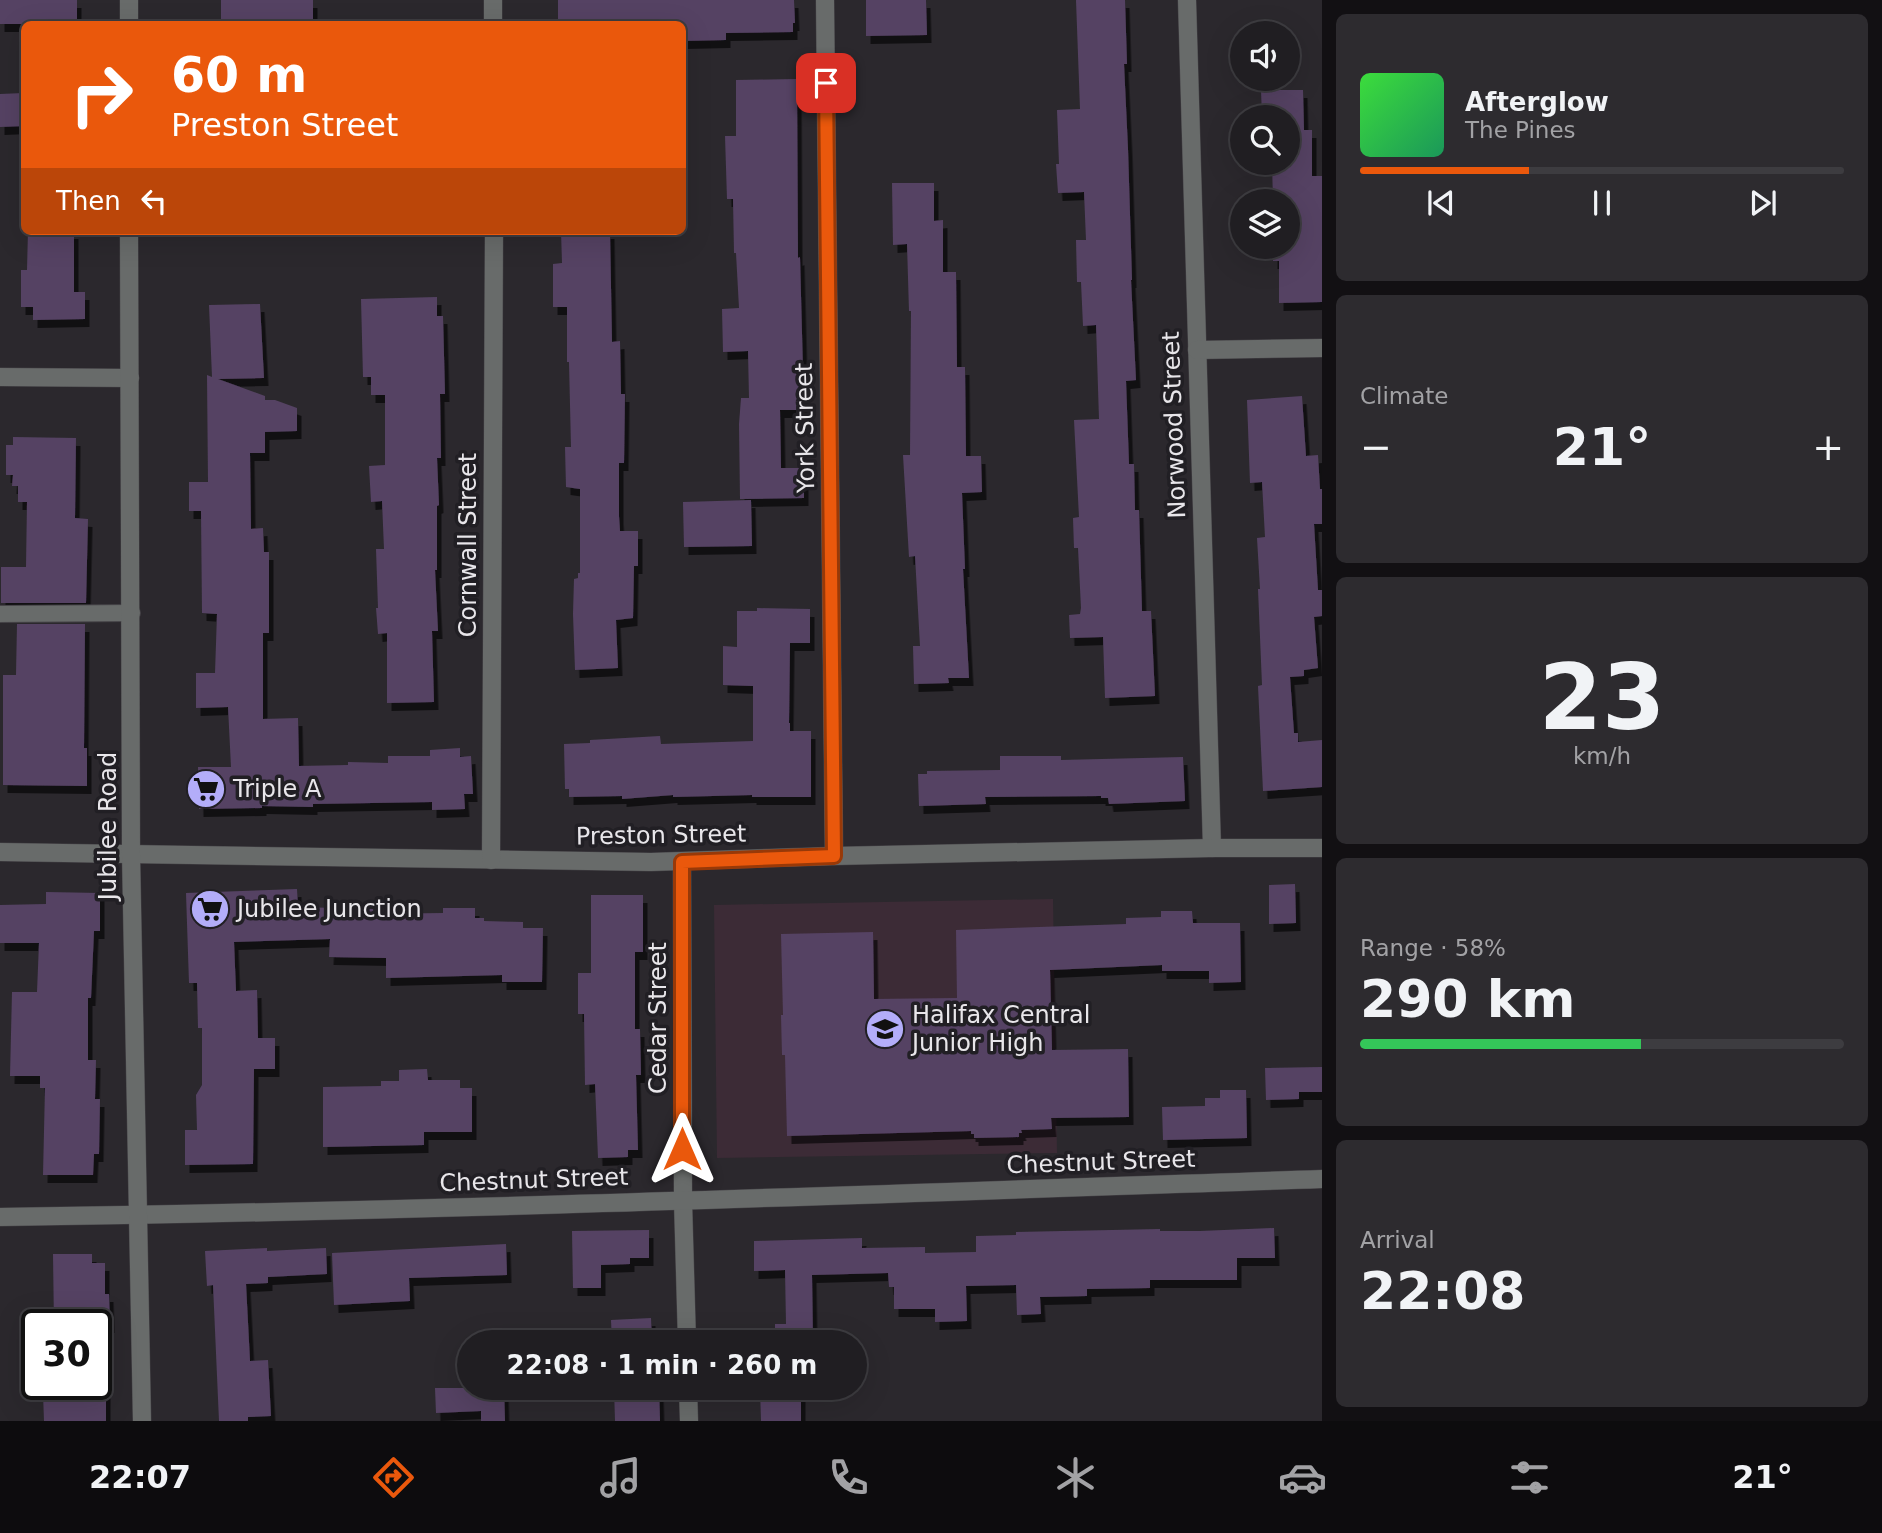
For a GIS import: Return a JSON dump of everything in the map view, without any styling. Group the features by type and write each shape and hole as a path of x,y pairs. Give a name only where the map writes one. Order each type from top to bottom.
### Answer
{"street":[{"path":"129,0 129,21"},
{"path":"493,0 494,21"},
{"name":"York Street","path":"825,0 834,856"},
{"name":"Norwood Street","path":"1186,0 1212,848"},
{"name":"Jubilee Road","path":"129,235 131,853 142,1421"},
{"name":"Cornwall Street","path":"491,860 494,235"},
{"path":"1197,350 1322,348"},
{"path":"0,377 130,378"},
{"name":"Preston Street","path":"0,852 682,862 834,856 1322,848"},
{"name":"Cedar Street","path":"682,862 683,1201 687,1330"},
{"name":"Chestnut Street","path":"0,1217 138,1216 683,1201 1322,1179"},
{"path":"688,1400 689,1421"}],"lane":[{"path":"0,614 132,613"}],"shaded area":[{"name":"Halifax Central Junior High","path":"1053,899 1057,1153 717,1158 714,905"}],"building":[{"path":"0,0 77,0 77,21 21,21 21,24 0,24"},
{"path":"221,0 313,0 313,21 221,21"},
{"path":"558,0 794,0 795,23 793,32 726,33 726,40 686,41 686,21 558,21"},
{"path":"866,0 926,0 927,35 866,36"},
{"path":"1076,0 1125,0 1127,64 1124,64 1136,380 1126,381 1129,464 1134,464 1135,510 1139,510 1142,611 1151,611 1155,696 1105,698 1103,637 1070,638 1069,615 1080,614 1081,608 1078,548 1074,548 1073,518 1079,517 1074,420 1099,419 1096,325 1083,326 1081,282 1077,282 1076,240 1086,240 1084,192 1058,193 1056,164 1059,164 1057,110 1080,109"},
{"path":"797,79 798,258 800,257 804,410 780,410 781,468 804,468 804,498 740,499 739,424 741,398 749,398 748,351 723,352 722,309 739,308 733,199 727,199 725,136 736,136 736,80"},
{"path":"1303,90 1304,130 1312,130 1312,176 1322,176 1322,302 1279,303 1279,261 1273,259 1300,259 1300,189 1273,189 1272,175 1300,175 1300,105 1262,105 1261,91"},
{"path":"21,93 21,126 0,127 0,94"},
{"path":"892,183 934,183 934,221 943,220 943,272 956,272 957,367 965,367 966,456 981,456 982,492 962,493 969,678 948,678 949,683 914,684 913,646 920,646 915,556 909,557 903,455 910,455 911,311 907,244 893,245"},
{"path":"28,235 74,235 74,292 85,292 85,319 33,320 33,307 21,307 21,270 27,270"},
{"path":"561,235 610,235 612,342 620,341 621,394 625,394 624,463 619,463 620,531 638,531 633,618 616,620 618,668 575,670 573,614 574,579 578,578 580,573 580,489 566,487 565,447 571,447 567,307 553,307 553,264 562,263"},
{"path":"437,297 437,316 443,316 445,394 440,394 441,458 437,458 439,505 435,570 438,631 432,631 434,702 387,703 387,633 378,634 376,608 376,549 384,549 382,501 371,502 369,466 385,465 385,395 371,395 371,377 363,377 361,299"},
{"path":"260,304 264,378 218,379 265,396 265,400 275,400 297,408 297,431 265,432 265,453 250,453 251,529 263,528 264,552 269,552 269,633 263,633 263,719 298,718 299,766 348,765 348,762 388,763 388,756 430,756 430,750 460,748 460,757 471,756 473,794 464,794 465,809 432,810 432,802 199,809 198,767 231,767 228,707 196,708 196,673 215,673 217,614 202,613 201,511 189,511 189,482 208,482 207,375 212,377 209,305"},
{"path":"1302,396 1306,456 1318,455 1322,489 1322,524 1314,524 1318,590 1322,590 1322,616 1314,617 1318,668 1304,670 1304,676 1290,677 1294,733 1298,733 1298,742 1322,740 1322,787 1263,791 1258,686 1262,685 1257,538 1265,537 1262,482 1250,483 1247,400"},
{"path":"13,437 76,438 75,518 88,519 86,603 1,603 1,567 26,567 27,502 18,502 18,486 12,486 13,475 6,475 6,445 13,445"},
{"path":"751,500 752,546 684,547 683,502"},
{"path":"757,608 810,609 810,643 790,643 789,723 790,731 811,731 811,797 569,797 569,789 565,789 564,744 660,736 661,744 753,741 753,686 723,685 723,646 737,647 737,611 757,611"},
{"path":"17,624 85,624 84,748 87,748 87,786 3,785 3,675 16,675"},
{"path":"1000,756 1061,756 1061,760 1183,757 1185,801 1109,804 1108,798 1101,796 985,797 986,804 919,806 918,774 927,774 927,771 1000,770"},
{"path":"1295,884 1296,923 1269,924 1269,885"},
{"path":"297,889 298,907 373,909 373,914 443,913 443,908 475,908 475,918 484,918 484,921 523,922 523,928 543,928 542,982 502,982 502,975 386,978 386,958 329,957 330,939 234,942 236,991 257,990 258,1038 275,1038 275,1069 254,1069 253,1164 185,1165 185,1130 197,1130 196,1095 202,1085 202,1028 198,1028 197,983 189,983 186,893"},
{"path":"46,892 100,893 100,931 94,931 91,998 88,998 88,1060 96,1060 95,1099 100,1099 99,1154 94,1154 93,1175 43,1175 45,1088 40,1088 40,1076 10,1076 12,992 37,992 39,943 0,943 0,905 46,904"},
{"path":"591,895 643,895 643,952 635,952 635,1029 640,1029 641,1075 636,1075 638,1150 628,1150 628,1157 598,1158 595,1084 585,1085 584,1014 578,1014 578,973 591,973"},
{"name":"Halifax Central Junior High","path":"1161,911 1192,911 1193,923 1240,923 1241,982 1209,983 1209,971 1162,971 1162,965 1050,970 1052,1050 1128,1049 1129,1117 1051,1118 1052,1129 1021,1130 1019,1137 974,1138 971,1131 787,1136 785,1055 782,1055 781,934 873,932 874,999 957,998 956,930 1126,924 1126,918 1161,917"},
{"path":"1322,1067 1322,1092 1299,1092 1299,1099 1266,1100 1265,1068"},
{"path":"427,1069 428,1080 460,1080 460,1088 472,1088 472,1132 424,1132 424,1145 323,1147 323,1087 381,1086 381,1081 399,1081 399,1070"},
{"path":"1220,1090 1246,1090 1247,1138 1163,1140 1162,1107 1205,1106 1205,1098 1220,1098"},
{"path":"1274,1228 1275,1258 1237,1258 1237,1280 1150,1280 1150,1288 1087,1289 1087,1296 1040,1297 1041,1314 1017,1315 1016,1285 966,1286 967,1321 935,1322 935,1309 894,1309 894,1287 889,1287 888,1273 812,1275 813,1330 775,1330 775,1324 786,1324 785,1270 754,1271 754,1241 862,1238 862,1248 925,1247 925,1253 976,1252 976,1236 1016,1235 1016,1232 1160,1229 1200,1231"},
{"path":"649,1230 649,1258 630,1258 630,1264 601,1265 601,1288 573,1288 572,1231"},
{"path":"506,1244 507,1275 409,1278 410,1301 334,1305 332,1253"},
{"path":"267,1248 267,1251 326,1248 327,1274 268,1277 268,1283 246,1284 250,1361 268,1360 271,1416 248,1417 248,1421 219,1421 213,1285 207,1286 205,1251"},
{"path":"53,1254 92,1254 92,1263 105,1263 105,1294 109,1294 109,1309 54,1309"},
{"path":"651,1318 652,1330 611,1330 611,1320"},
{"path":"435,1388 457,1388 457,1400 504,1400 505,1421 481,1421 481,1411 436,1413"},
{"path":"43,1400 106,1400 106,1421 44,1421"},
{"path":"614,1400 659,1400 660,1421 615,1421"},
{"path":"760,1400 801,1400 801,1421 761,1421"}],"place":[{"name":"Triple A","path":"206,789"},
{"name":"Jubilee Junction","path":"210,909"},
{"name":"Halifax Central Junior High","path":"885,1029"}],"route":[{"path":"682,1149 682,862 834,856 826,83"}]}
